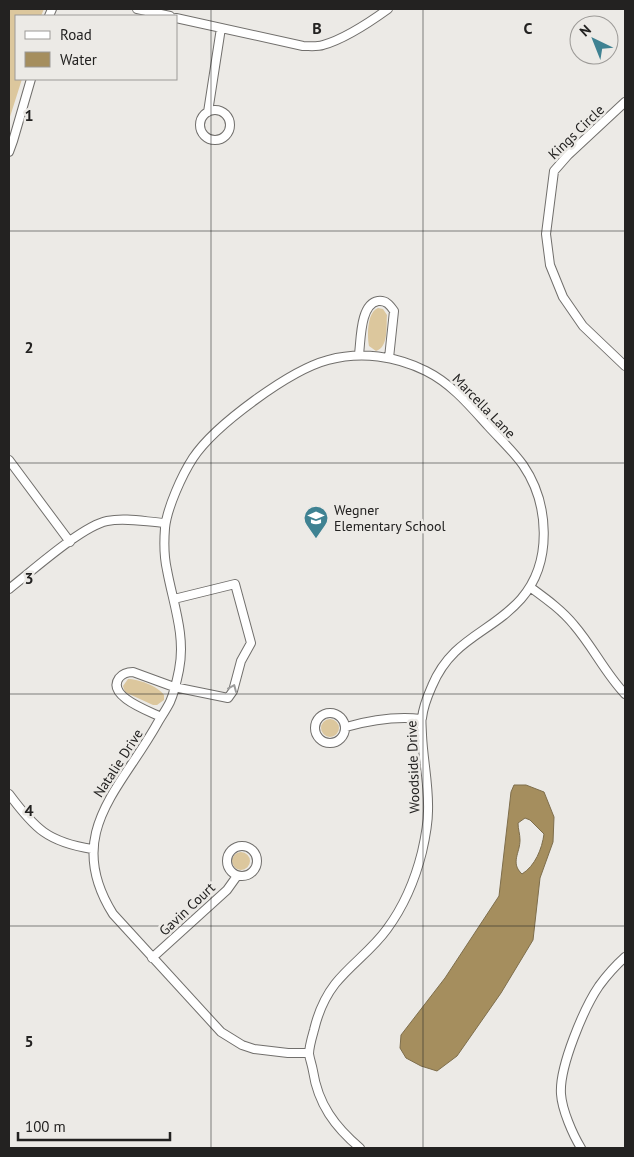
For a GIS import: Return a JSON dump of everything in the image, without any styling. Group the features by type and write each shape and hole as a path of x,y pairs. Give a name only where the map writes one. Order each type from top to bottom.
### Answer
{"street":[{"path":"137,9 165,15"},
{"path":"178,18 303,46 322,46 370,22 388,9"},
{"path":"208,112 218,111 227,116 230,126 222,138 218,140 208,139 201,133 200,123 208,112 221,28"},
{"path":"9,152 31,80"},
{"name":"Kings Circle","path":"625,102 568,155 554,171 546,234 550,265 564,297 583,326 625,366"},
{"path":"359,354 365,312 370,304 380,300 388,303 394,311 390,358"},
{"name":"Marcella Lane","path":"165,523 192,460 215,433 273,388 298,371 327,360 359,354 390,358 429,372 448,385 466,401 522,463 539,498 545,532 540,561 530,587"},
{"path":"9,460 70,542"},
{"path":"9,589 70,542 91,528 107,521 136,520 165,523"},
{"name":"Natalie Drive","path":"165,523 166,568 179,625 180,666 170,702 146,744 106,803 92,849 98,883 107,906 121,925 211,1023 230,1039 254,1049 288,1053 309,1053"},
{"path":"161,717 124,698 116,685 120,678 127,672 133,672 174,688 228,698 233,692 241,661 250,643 235,584 174,599"},
{"path":"530,587 559,609 574,624 604,670 625,694"},
{"name":"Woodside Drive","path":"360,1148 337,1127 323,1105 314,1081 309,1053 318,1013 329,992 389,926 402,906 418,866 424,845 429,812 421,719 434,681 449,658 467,640 508,611 530,587"},
{"path":"331,712 342,717 346,727 342,738 332,743 321,740 315,731 315,725 320,715 331,712"},
{"path":"346,727 371,720 421,719"},
{"path":"9,794 26,817 46,834 73,846 92,849"},
{"path":"237,847 247,847 254,852 256,866 250,874 237,876 227,866 227,856 237,847"},
{"name":"Gavin Court","path":"152,958 227,890 237,876"},
{"path":"582,1148 575,1137 560,1094 563,1075 572,1043 594,995 607,975 625,957"}],"shaded area":[{"path":"9,9 44,9 41,15 15,15 15,80 22,80 9,120"},
{"path":"378,308 383,309 387,315 387,330 383,345 376,351 369,346 368,331 372,314"},
{"path":"128,679 153,686 164,695 164,700 157,705 153,705 125,692 123,686"},
{"path":"326,719 334,719 339,724 337,735 326,737 321,732 321,724"},
{"path":"237,852 245,852 250,857 248,868 237,870 232,865 232,857"}],"water":[{"path":"514,785 526,785 544,792 554,817 553,842 540,878 533,940 501,993 457,1056 437,1071 421,1066 406,1058 400,1048 401,1035 445,978 499,896 511,792","holes":["525,818 530,820 544,834 537,857 527,871 522,874 518,870 516,862 520,845 518,823"]}],"place":[{"name":"Wegner Elementary School","path":"316,539"}]}
